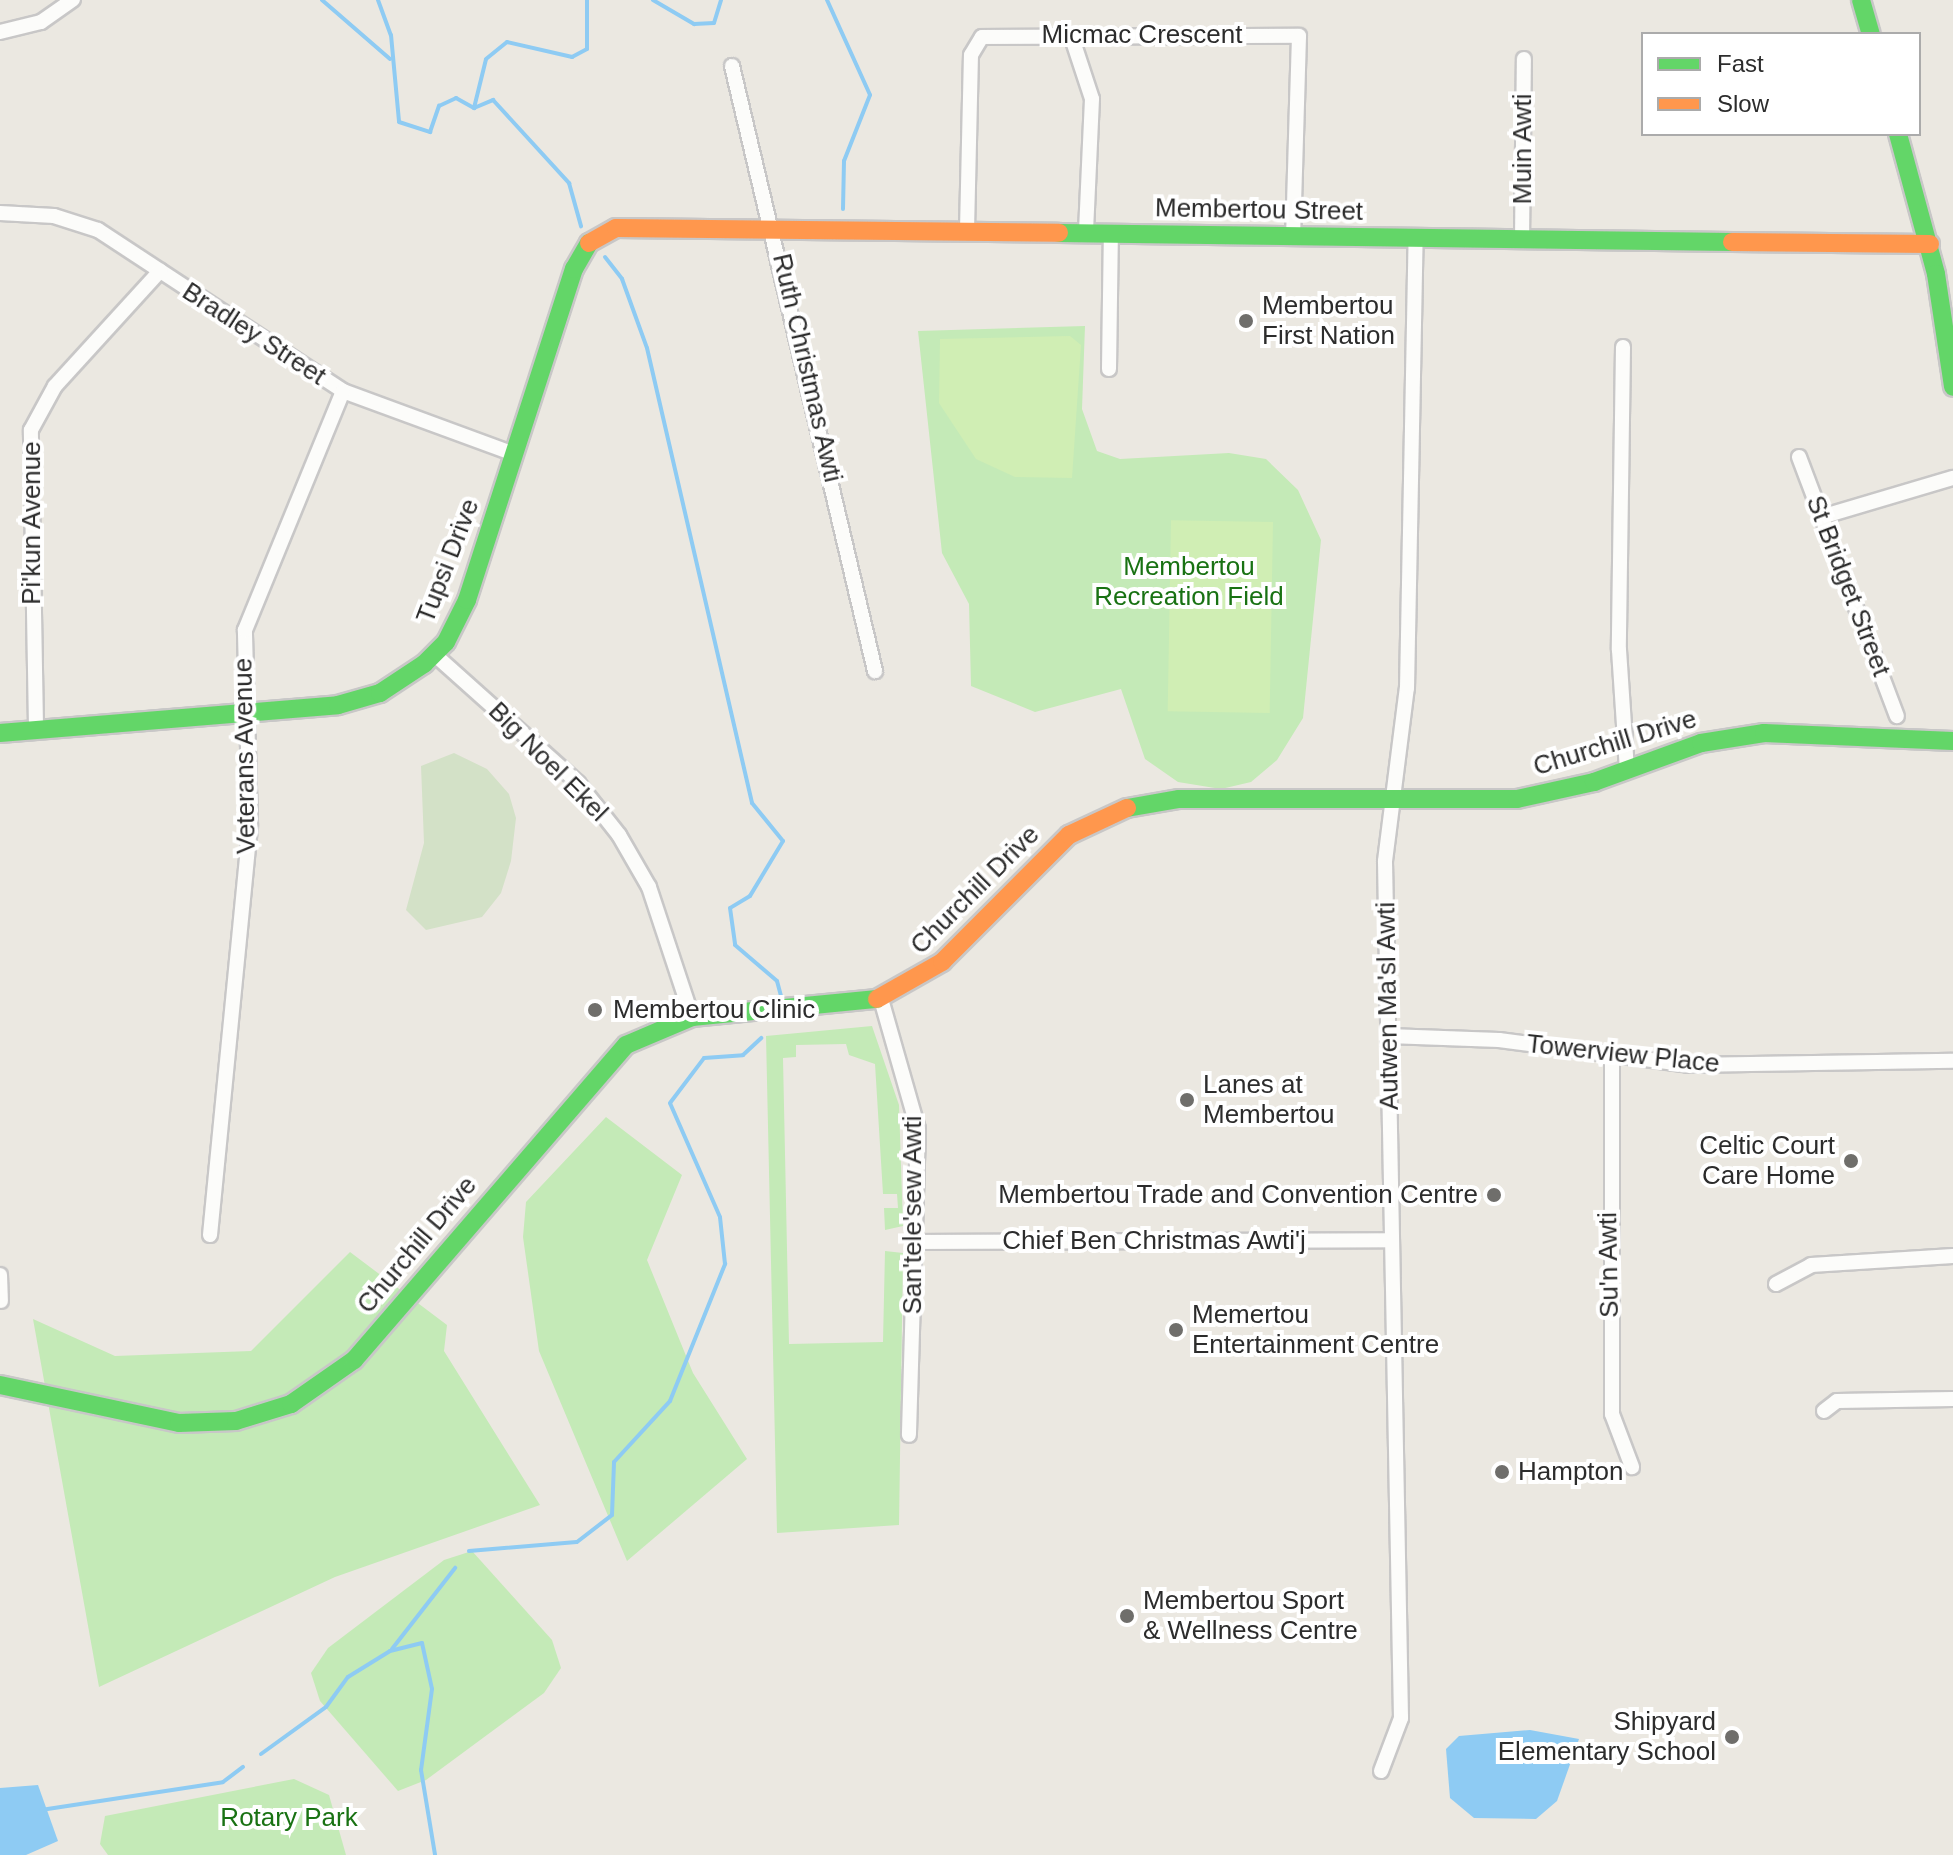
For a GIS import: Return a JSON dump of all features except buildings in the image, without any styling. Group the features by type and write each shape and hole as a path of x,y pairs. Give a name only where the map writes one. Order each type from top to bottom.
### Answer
{"main road":[{"path":"1861,0 1870,32"},
{"path":"1899,136 1948,316 1953,387"},
{"name":"Membertou Street","path":"591,240 637,224 1416,239 1930,244"},
{"name":"Tupsi Drive","path":"0,733 36,726 364,699 435,655 467,600 574,269 591,240"},
{"name":"Churchill Drive","path":"0,1385 198,1424 255,1417 308,1395 360,1353 604,1063 651,1030 692,1017 881,999 931,972 1058,844 1106,814 1179,799 1517,799 1627,770 1701,743 1764,733 1953,741"}],"street":[{"path":"0,32 41,22 73,0"},
{"name":"Micmac Crescent","path":"967,230 974,45 993,34 1299,36 1293,237"},
{"path":"1071,35 1092,99 1086,232"},
{"name":"Muin Awti","path":"1522,239 1524,59"},
{"name":"Ruth Christmas Awti","path":"732,66 774,225 875,671"},
{"name":"Bradley Street","path":"0,213 76,221 160,271 343,391 514,454"},
{"path":"1109,369 1111,232"},
{"name":"Autwen Ma'sl Awti","path":"1381,1771 1401,1718 1385,861 1407,688 1416,239"},
{"name":"Pi'kun Avenue","path":"36,726 31,430 55,386 160,271"},
{"path":"1623,347 1619,663 1627,770"},
{"name":"Veterans Avenue","path":"210,1235 250,825 246,710 250,611 343,391"},
{"name":"St Bridget Street","path":"1799,457 1897,716"},
{"path":"1821,517 1953,478"},
{"name":"Big Noel Ekel","path":"435,655 578,783 619,835 649,887 692,1017"},
{"name":"San'tele'sew Awti","path":"881,999 917,1116 909,1435"},
{"name":"Towerview Place","path":"1388,1036 1499,1040 1612,1058 1707,1065 1953,1061"},
{"name":"Su'n Awti","path":"1612,1058 1612,1414 1632,1467"},
{"name":"Chief Ben Christmas Awti'j","path":"916,1242 1392,1240"},
{"path":"1776,1284 1811,1265 1953,1256"},
{"path":"0,1275 1,1301"},
{"path":"1824,1411 1837,1401 1953,1399"}],"green space":[{"name":"Membertou Recreation Field","path":"1085,326 1082,409 1097,451 1120,459 1229,453 1266,459 1298,490 1321,540 1303,718 1277,760 1251,782 1221,789 1178,782 1145,759 1121,689 1035,712 971,686 969,604 942,553 918,331"},
{"path":"1070,336 1081,345 1072,478 1015,477 976,459 939,403 940,339"},
{"path":"1171,520 1273,522 1270,713 1168,711"},
{"path":"454,753 487,769 509,794 516,818 511,861 501,893 482,917 426,930 406,910 424,843 421,766"},
{"path":"872,1026 899,1105 903,1226 885,1230 884,1208 898,1208 897,1194 883,1194 875,1064 849,1055 846,1044 796,1045 796,1057 783,1058 789,1344 883,1342 885,1251 903,1253 899,1525 777,1533 766,1036"},
{"path":"606,1117 682,1175 647,1260 693,1373 747,1459 627,1561 539,1351 523,1237 526,1202"},
{"path":"350,1252 447,1325 444,1351 540,1505 335,1577 99,1687 33,1319 115,1356 251,1351"},
{"path":"472,1551 552,1640 561,1668 544,1693 426,1780 398,1791 320,1701 311,1673 328,1648 444,1560"},
{"name":"Rotary Park","path":"294,1779 329,1795 346,1855 108,1855 100,1844 105,1816"}],"water":[{"path":"1530,1730 1579,1739 1557,1801 1536,1819 1474,1818 1450,1798 1446,1749 1459,1736"},
{"path":"38,1785 58,1841 26,1855 0,1855 0,1788"}],"waterway":[{"path":"322,0 390,59"},
{"path":"378,0 391,35 399,122 430,132 439,106 456,98 474,108"},
{"path":"474,108 486,59 507,42 572,57 587,49 587,0"},
{"path":"653,0 694,24 714,23 721,0"},
{"path":"827,0 870,95 844,161 843,209"},
{"path":"474,108 493,100 569,183 581,226"},
{"path":"605,257 622,279 647,348 752,803 783,841 750,896 730,908 735,945 777,981 781,996"},
{"path":"469,1551 577,1542 612,1515 614,1462 670,1401 725,1264 720,1217 670,1103 704,1058 743,1055 761,1038"},
{"path":"392,1649 455,1568"},
{"path":"261,1754 326,1707 348,1677 390,1651 422,1643 432,1689 421,1770 435,1855"},
{"path":"41,1810 223,1782 243,1767"}],"traffic: fast":[{"path":"1861,0 1870,32"},
{"path":"1899,136 1936,274 1953,387"},
{"path":"1059,233 1732,242"},
{"path":"0,733 338,705 380,693 424,664 446,642 467,600 574,269 589,243"},
{"path":"1127,808 1179,799 1517,799 1594,782 1701,743 1764,733 1953,741"},
{"path":"0,1385 179,1423 236,1421 291,1404 354,1360 626,1045 692,1017 877,999"}],"traffic: slow":[{"path":"589,243 616,228 1059,233"},
{"path":"1732,242 1930,244"},
{"path":"877,999 942,962 1069,835 1127,808"}],"place":[{"name":"Membertou First Nation","path":"1246,321"},
{"name":"Membertou Clinic","path":"595,1010"},
{"name":"Lanes at Membertou","path":"1187,1100"},
{"name":"Celtic Court Care Home","path":"1851,1161"},
{"name":"Membertou Trade and Convention Centre","path":"1494,1195"},
{"name":"Memertou Entertainment Centre","path":"1176,1330"},
{"name":"Hampton","path":"1502,1472"},
{"name":"Membertou Sport & Wellness Centre","path":"1127,1616"},
{"name":"Shipyard Elementary School","path":"1732,1737"}]}
